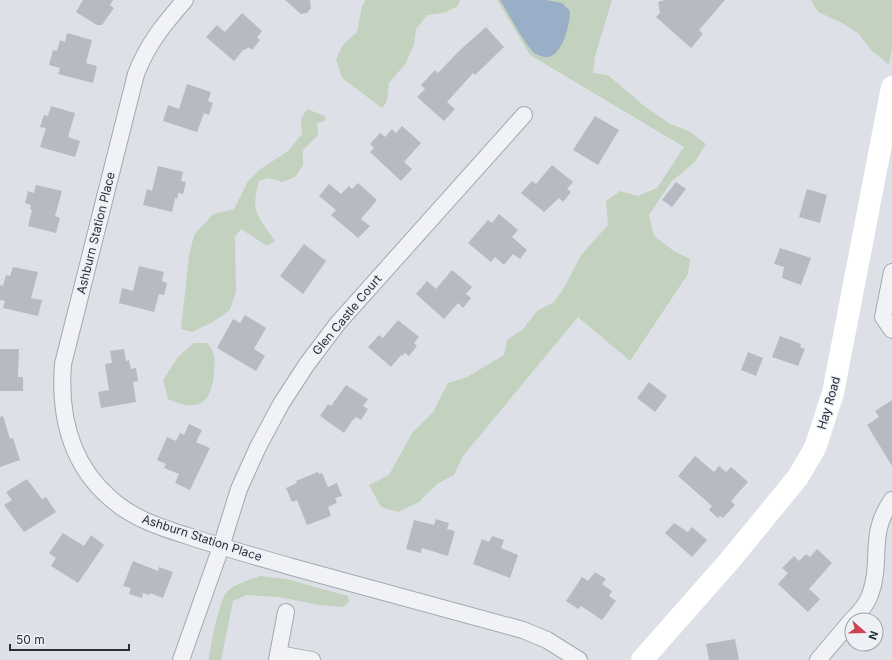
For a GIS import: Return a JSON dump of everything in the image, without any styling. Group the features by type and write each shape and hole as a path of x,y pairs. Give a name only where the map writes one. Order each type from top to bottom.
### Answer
{"street":[{"name":"Ashburn Station Place","path":"185,0 157,33 144,53 136,74 63,364 61,390 63,415 70,439 87,471 110,498 132,515 155,525 221,547 523,630 547,640 579,660"},
{"name":"Hay Road","path":"642,660 731,559 798,477 815,448 833,393 892,87"},
{"name":"Glen Castle Court","path":"181,660 221,547 239,489 258,447 281,404 307,364 338,323 524,115"},
{"path":"892,272 883,317 892,330"},
{"path":"858,612 870,597 874,582 876,535 881,517 892,500"},
{"path":"286,612 278,657 312,660"},
{"path":"818,660 844,629"}],"green space":[{"path":"366,0 460,0 458,6 444,13 427,15 416,29 414,44 406,63 389,83 387,101 382,108 342,78 336,59 343,45 357,32 362,6"},
{"path":"497,0 612,0 595,56 593,73 608,75 643,105 670,124 689,131 706,144 694,163 672,181 649,215 654,236 674,251 690,259 688,274 630,361 578,317 463,456 454,475 437,484 419,502 398,512 381,507 369,485 389,475 412,433 433,412 448,383 467,377 504,355 507,340 523,329 537,311 554,302 564,288 581,255 608,225 606,201 620,191 638,196 657,188 684,147 530,55"},
{"path":"811,0 892,0 892,48 889,65 870,49 859,34 844,24 818,12"},
{"path":"307,109 325,116 325,121 317,123 318,135 303,150 303,165 295,177 282,182 269,178 259,181 256,191 255,200 257,213 275,241 267,246 241,229 235,237 236,291 230,310 213,322 192,332 181,329 189,256 194,235 213,214 234,209 248,181 262,168 288,151 302,134 301,119"},
{"path":"194,343 207,343 210,346 214,357 214,374 212,385 206,399 194,405 187,405 168,399 163,380 178,357"},
{"path":"260,576 286,579 348,596 349,602 343,607 319,605 279,597 247,595 233,601 221,660 209,660 215,625 226,593 237,585"}],"water":[{"path":"500,0 546,0 562,3 570,11 570,17 566,34 559,49 548,57 534,53 520,34"}],"building":[{"path":"83,0 113,0 110,5 114,8 102,25 97,25 76,12"},
{"path":"285,0 310,0 311,8 307,13 301,14"},
{"path":"665,0 725,0 699,30 703,34 691,48 656,17 660,13 658,2"},
{"path":"242,13 262,31 257,37 260,40 252,50 248,47 245,50 244,49 234,61 206,37 217,25 225,32"},
{"path":"486,27 504,47 475,75 473,73 447,102 455,109 444,121 417,97 425,89 421,85 435,70 438,73 459,51"},
{"path":"67,33 92,40 86,63 97,66 93,83 58,74 60,68 49,65 53,50 57,51 60,40 65,42"},
{"path":"187,84 211,92 208,101 213,103 209,115 204,113 197,132 163,121 168,105 179,109"},
{"path":"51,106 75,113 68,137 80,141 75,157 40,147 46,128 40,127 44,115 48,116"},
{"path":"595,116 619,130 598,165 573,150"},
{"path":"402,126 421,143 404,162 412,169 401,181 370,152 374,148 370,144 380,133 385,137 392,129 396,133"},
{"path":"552,165 573,182 567,189 571,192 563,202 559,198 544,212 521,193 532,181 536,184"},
{"path":"158,166 183,172 181,181 186,182 183,194 178,193 177,199 175,198 172,212 143,205 147,189 152,191"},
{"path":"676,182 686,189 672,207 662,200"},
{"path":"358,183 377,200 361,219 370,226 358,238 331,215 336,210 319,196 329,184 341,194 349,186 352,189"},
{"path":"36,185 62,191 55,216 60,218 56,233 28,226 32,210 30,209 31,205 25,203 28,191 34,193"},
{"path":"807,189 827,195 820,223 799,217"},
{"path":"499,214 518,230 512,237 527,250 520,259 513,254 504,265 495,257 491,262 468,243 488,220 492,223"},
{"path":"304,244 326,261 303,294 280,276"},
{"path":"780,248 811,258 801,285 782,278 784,267 774,264"},
{"path":"139,266 164,272 162,281 167,283 164,295 159,294 154,312 119,303 122,288 133,291"},
{"path":"13,267 38,272 31,298 42,300 38,316 3,308 5,301 0,300 0,285 3,286 6,275 10,276"},
{"path":"452,270 472,287 466,294 471,298 463,308 458,303 444,319 416,294 427,281 436,289"},
{"path":"245,315 266,328 254,349 265,356 256,371 217,348 233,319 240,323"},
{"path":"398,320 419,337 414,343 417,346 409,356 405,353 402,356 401,355 391,367 368,347 379,335 383,338"},
{"path":"780,336 801,344 800,347 805,349 798,366 772,357"},
{"path":"0,349 19,349 18,377 23,377 23,391 0,391"},
{"path":"124,349 126,361 129,360 131,369 136,368 138,381 133,382 136,402 101,408 98,392 109,390 105,364 112,363 110,351"},
{"path":"748,352 763,358 756,376 741,370"},
{"path":"649,382 667,396 655,412 637,398"},
{"path":"346,385 368,399 363,406 368,409 361,420 356,417 352,421 344,433 320,416 328,404 331,406"},
{"path":"892,400 892,466 867,425 879,417 875,411"},
{"path":"3,416 10,439 13,438 20,460 0,467 0,417"},
{"path":"189,424 202,430 196,442 210,448 190,490 175,483 179,474 164,468 166,464 157,460 167,437 176,441 180,433 184,435"},
{"path":"695,456 714,472 719,466 726,472 731,467 748,482 731,501 735,505 723,518 720,516 718,518 709,510 712,506 678,476"},
{"path":"318,472 319,474 322,473 328,487 337,483 342,496 335,498 337,503 328,507 331,516 307,525 297,500 292,502 286,488 297,483 296,481"},
{"path":"27,479 42,499 46,497 56,512 24,532 4,505 12,500 6,492"},
{"path":"436,519 449,523 447,529 455,531 448,556 422,548 421,553 406,549 414,520 434,525"},
{"path":"674,523 688,532 692,527 707,540 692,557 665,533"},
{"path":"63,533 84,546 91,535 104,545 78,583 51,566 56,558 49,553"},
{"path":"492,536 504,540 501,548 518,555 510,578 473,564 482,539 489,542"},
{"path":"817,549 832,563 809,589 820,599 808,612 778,584 788,573 782,568 794,556 799,561 806,554 810,557"},
{"path":"133,561 158,571 159,567 173,572 163,598 150,593 149,595 143,593 142,598 129,594 131,588 123,586"},
{"path":"595,572 606,579 602,584 612,591 609,596 616,601 602,620 581,606 578,609 566,601 582,577 588,581"},
{"path":"735,639 739,660 709,660 706,644"}]}
